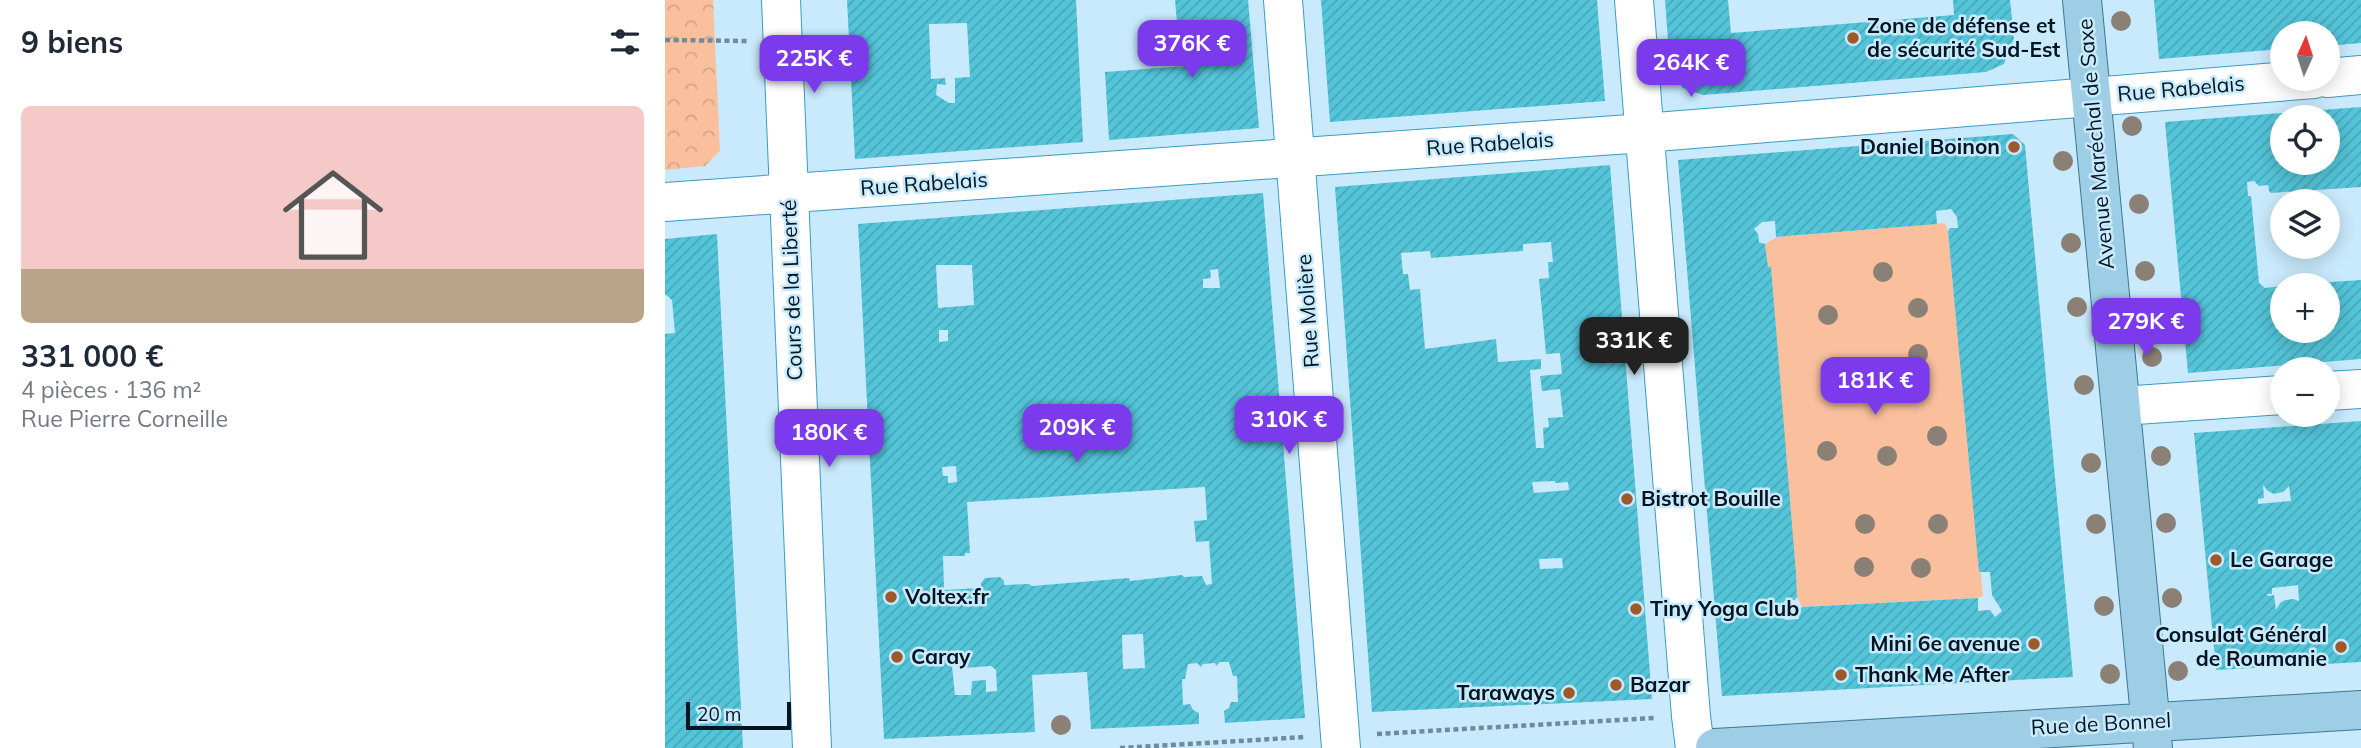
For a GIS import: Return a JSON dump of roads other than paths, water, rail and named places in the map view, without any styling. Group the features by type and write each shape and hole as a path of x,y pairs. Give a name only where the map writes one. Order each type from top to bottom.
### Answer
{"main road":[{"name":"Avenue Maréchal de Saxe","path":"2082,0 2152,734"},
{"name":"Rue de Bonnel","path":"1715,748 2152,734 2361,710"}],"street":[{"name":"Cours de la Liberté","path":"781,0 812,748"},
{"name":"Rue Molière","path":"1283,0 1340,742"},
{"path":"1634,0 1693,732"},
{"path":"2340,77 2361,75"},
{"name":"Rue Rabelais","path":"665,202 1644,133 2270,82"},
{"path":"2340,390 2361,389"},
{"path":"2121,406 2270,395"}],"place":[{"name":"Zone de défense et de sécurité Sud-Est","path":"1853,38"},
{"name":"Daniel Boinon","path":"2014,147"},
{"name":"Bistrot Bouille","path":"1627,499"},
{"name":"Le Garage","path":"2216,560"},
{"name":"Voltex.fr","path":"891,597"},
{"name":"Tiny Yoga Club","path":"1636,609"},
{"name":"Mini 6e avenue","path":"2034,644"},
{"name":"Consulat Général de Roumanie","path":"2341,647"},
{"name":"Caray","path":"897,657"},
{"name":"Thank Me After","path":"1841,675"},
{"name":"Bazar","path":"1616,685"},
{"name":"Taraways","path":"1569,693"}]}
